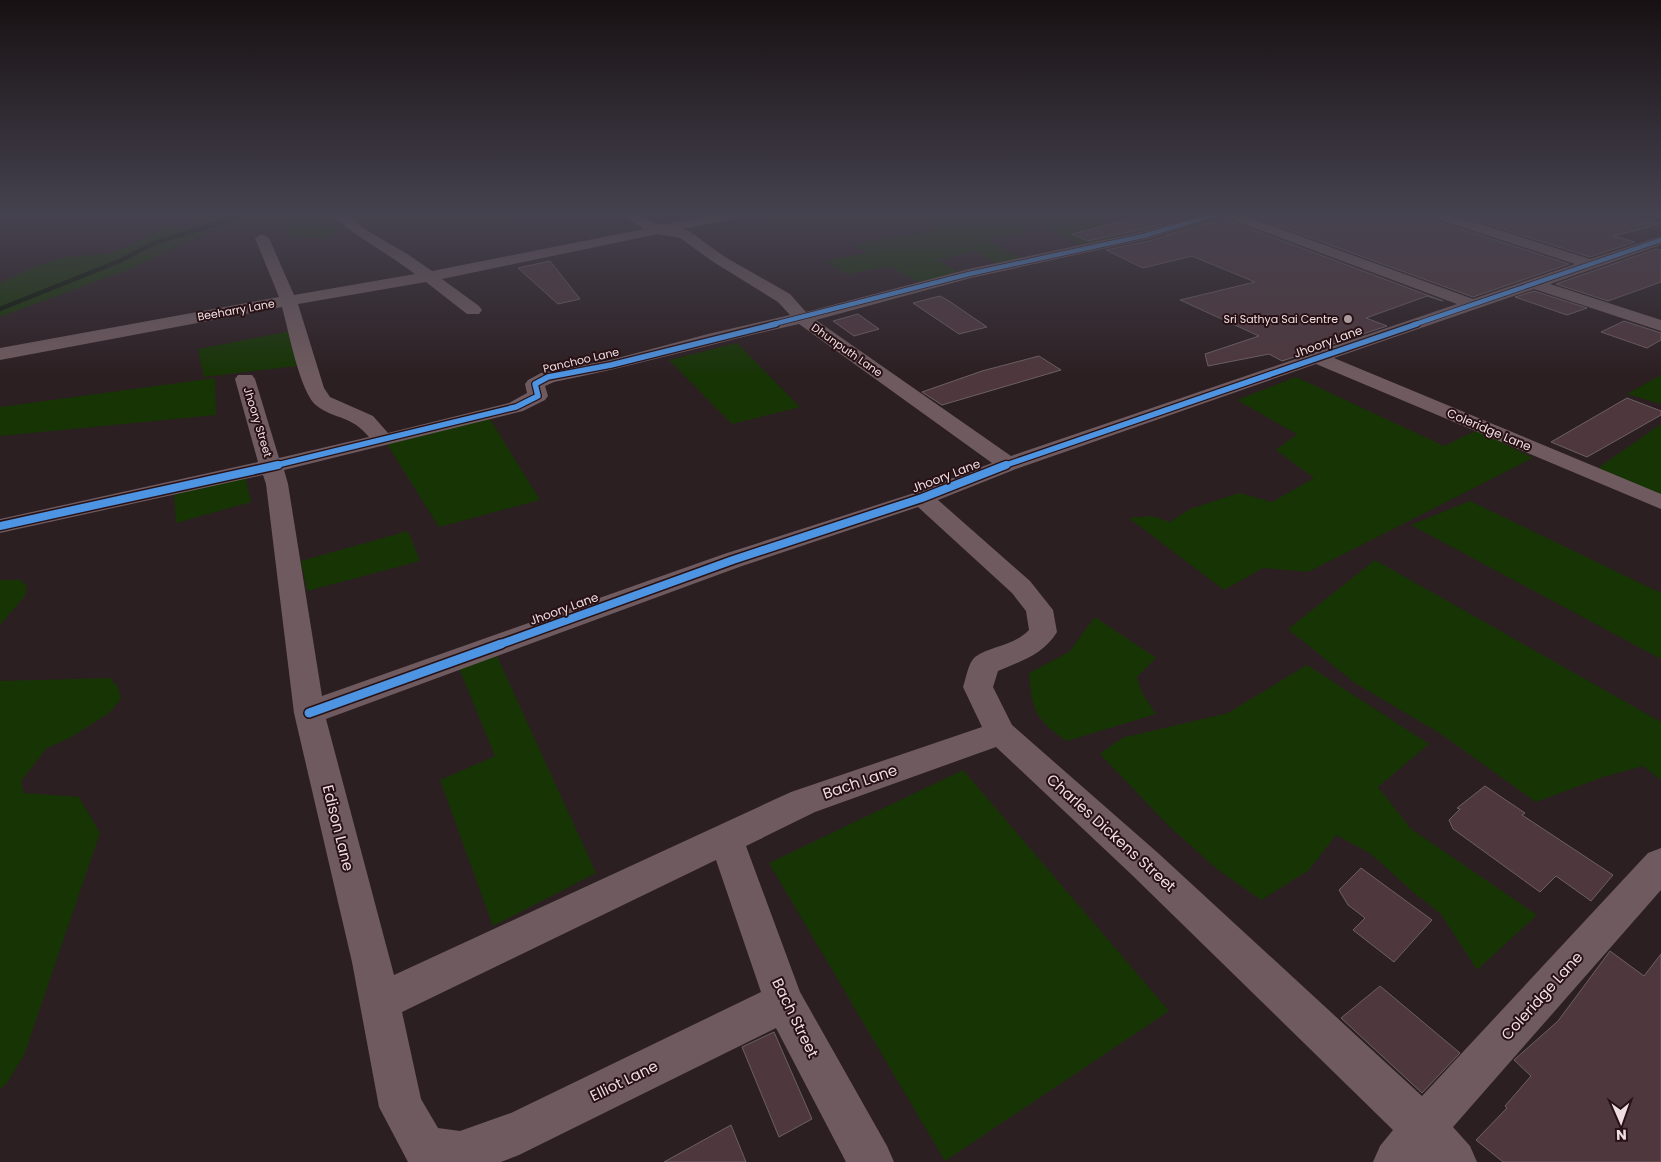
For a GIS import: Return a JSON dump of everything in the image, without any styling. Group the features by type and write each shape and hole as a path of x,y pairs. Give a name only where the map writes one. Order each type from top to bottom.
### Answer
{"street":[{"path":"0,526 384,440 366,420 323,401 314,388 288,300 275,268"},
{"path":"416,268 473,310"},
{"name":"Beeharry Lane","path":"0,354 470,268"},
{"name":"Dhunputh Lane","path":"734,268 784,298 802,318 1008,464"},
{"path":"802,318 995,268"},
{"path":"1375,268 1472,304"},
{"name":"Jhoory Lane","path":"309,713 733,560 922,498 1008,464 1472,304 1582,268"},
{"path":"1534,284 1661,326"},
{"name":"Panchoo Lane","path":"384,440 516,407 538,396 535,384 548,377 611,365 708,339 802,318"},
{"name":"Coleridge Lane","path":"1317,358 1661,502"},
{"name":"Jhoory Street","path":"245,379 260,434 271,465"},
{"name":"Edison Lane","path":"271,465 277,484 309,713 372,962 401,1107 426,1148 460,1154"},
{"name":"Charles Dickens Street","path":"922,498 1021,587 1039,610 1042,632 1030,646 985,665 978,687 1001,733 1145,864 1423,1128 1454,1162"},
{"name":"Bach Lane","path":"380,1002 803,802 1001,733"},
{"name":"Bach Street","path":"723,840 734,858 784,1002 871,1162"},
{"name":"Coleridge Lane","path":"1396,1162 1423,1128 1657,876"},
{"name":"Elliot Lane","path":"460,1154 519,1133 784,1002"}],"green space":[{"path":"32,268 132,268 0,317 0,283"},
{"path":"838,268 878,268 847,274"},
{"path":"894,268 952,268 960,273 919,282"},
{"path":"291,331 297,366 204,377 198,349"},
{"path":"737,343 800,407 732,424 669,360"},
{"path":"1661,375 1661,404 1627,394"},
{"path":"1296,377 1444,446 1478,430 1533,458 1308,572 1263,568 1224,590 1129,518 1152,516 1170,522 1190,509 1239,493 1272,502 1314,478 1276,450 1297,434 1237,400"},
{"path":"215,378 216,415 0,436 0,407"},
{"path":"490,419 540,500 439,527 387,444"},
{"path":"1661,424 1661,495 1598,468"},
{"path":"245,476 251,502 176,523 174,493"},
{"path":"1470,501 1661,593 1661,659 1411,525"},
{"path":"408,531 420,561 307,591 301,561"},
{"path":"1375,560 1661,722 1661,780 1643,766 1603,777 1536,802 1441,734 1355,683 1288,629"},
{"path":"0,580 21,580 27,587 25,596 0,625"},
{"path":"1095,617 1156,658 1137,677 1142,693 1156,714 1067,741 1048,726 1037,713 1032,697 1029,673 1069,652"},
{"path":"496,654 596,873 493,926 440,780 495,756 459,668"},
{"path":"1307,665 1429,744 1378,787 1411,829 1537,915 1477,970 1441,914 1413,892 1370,853 1336,835 1309,870 1261,900 1217,869 1169,826 1100,754 1122,738 1228,713"},
{"path":"110,678 118,687 121,699 109,713 70,738 47,748 21,781 24,793 79,797 100,833 24,1055 7,1083 0,1089 0,681"},
{"path":"963,770 1169,1011 945,1161 769,863"}],"building":[{"path":"518,268 556,268 580,299 558,304"},
{"path":"1222,268 1356,268 1443,301 1427,296 1366,318 1387,326 1282,361 1269,354 1208,366 1205,354 1259,336 1180,300 1255,282"},
{"path":"1394,268 1557,268 1473,297"},
{"path":"1601,268 1661,268 1661,282 1608,301 1556,284"},
{"path":"1534,291 1587,308 1567,315 1515,297"},
{"path":"940,296 987,327 959,334 913,303"},
{"path":"858,314 879,329 854,336 833,321"},
{"path":"1624,321 1661,333 1661,340 1647,348 1601,332"},
{"path":"1039,356 1061,370 942,405 922,392 982,371"},
{"path":"1627,398 1661,411 1661,415 1587,457 1551,442"},
{"path":"1485,786 1525,813 1522,815 1613,875 1591,901 1556,876 1540,892 1453,829 1449,820 1460,809 1457,808"},
{"path":"1361,868 1432,920 1394,962 1353,930 1365,918 1348,905 1339,890"},
{"path":"1610,951 1644,976 1661,954 1661,1162 1503,1162 1476,1140 1507,1108 1505,1106 1531,1076 1514,1060 1558,1021"},
{"path":"1380,986 1460,1053 1422,1093 1341,1018"},
{"path":"774,1032 812,1119 779,1137 742,1047"},
{"path":"731,1125 746,1162 664,1162"}],"waterway":[{"path":"0,309 102,268"}],"cycle path":[{"path":"0,526 331,453 479,417 516,407 538,396 535,384 548,377 611,365 708,339 802,318 995,268"},
{"path":"309,713 733,560 922,498 1008,464 1579,268"}],"place":[{"name":"Sri Sathya Sai Centre","path":"1348,319"}]}
